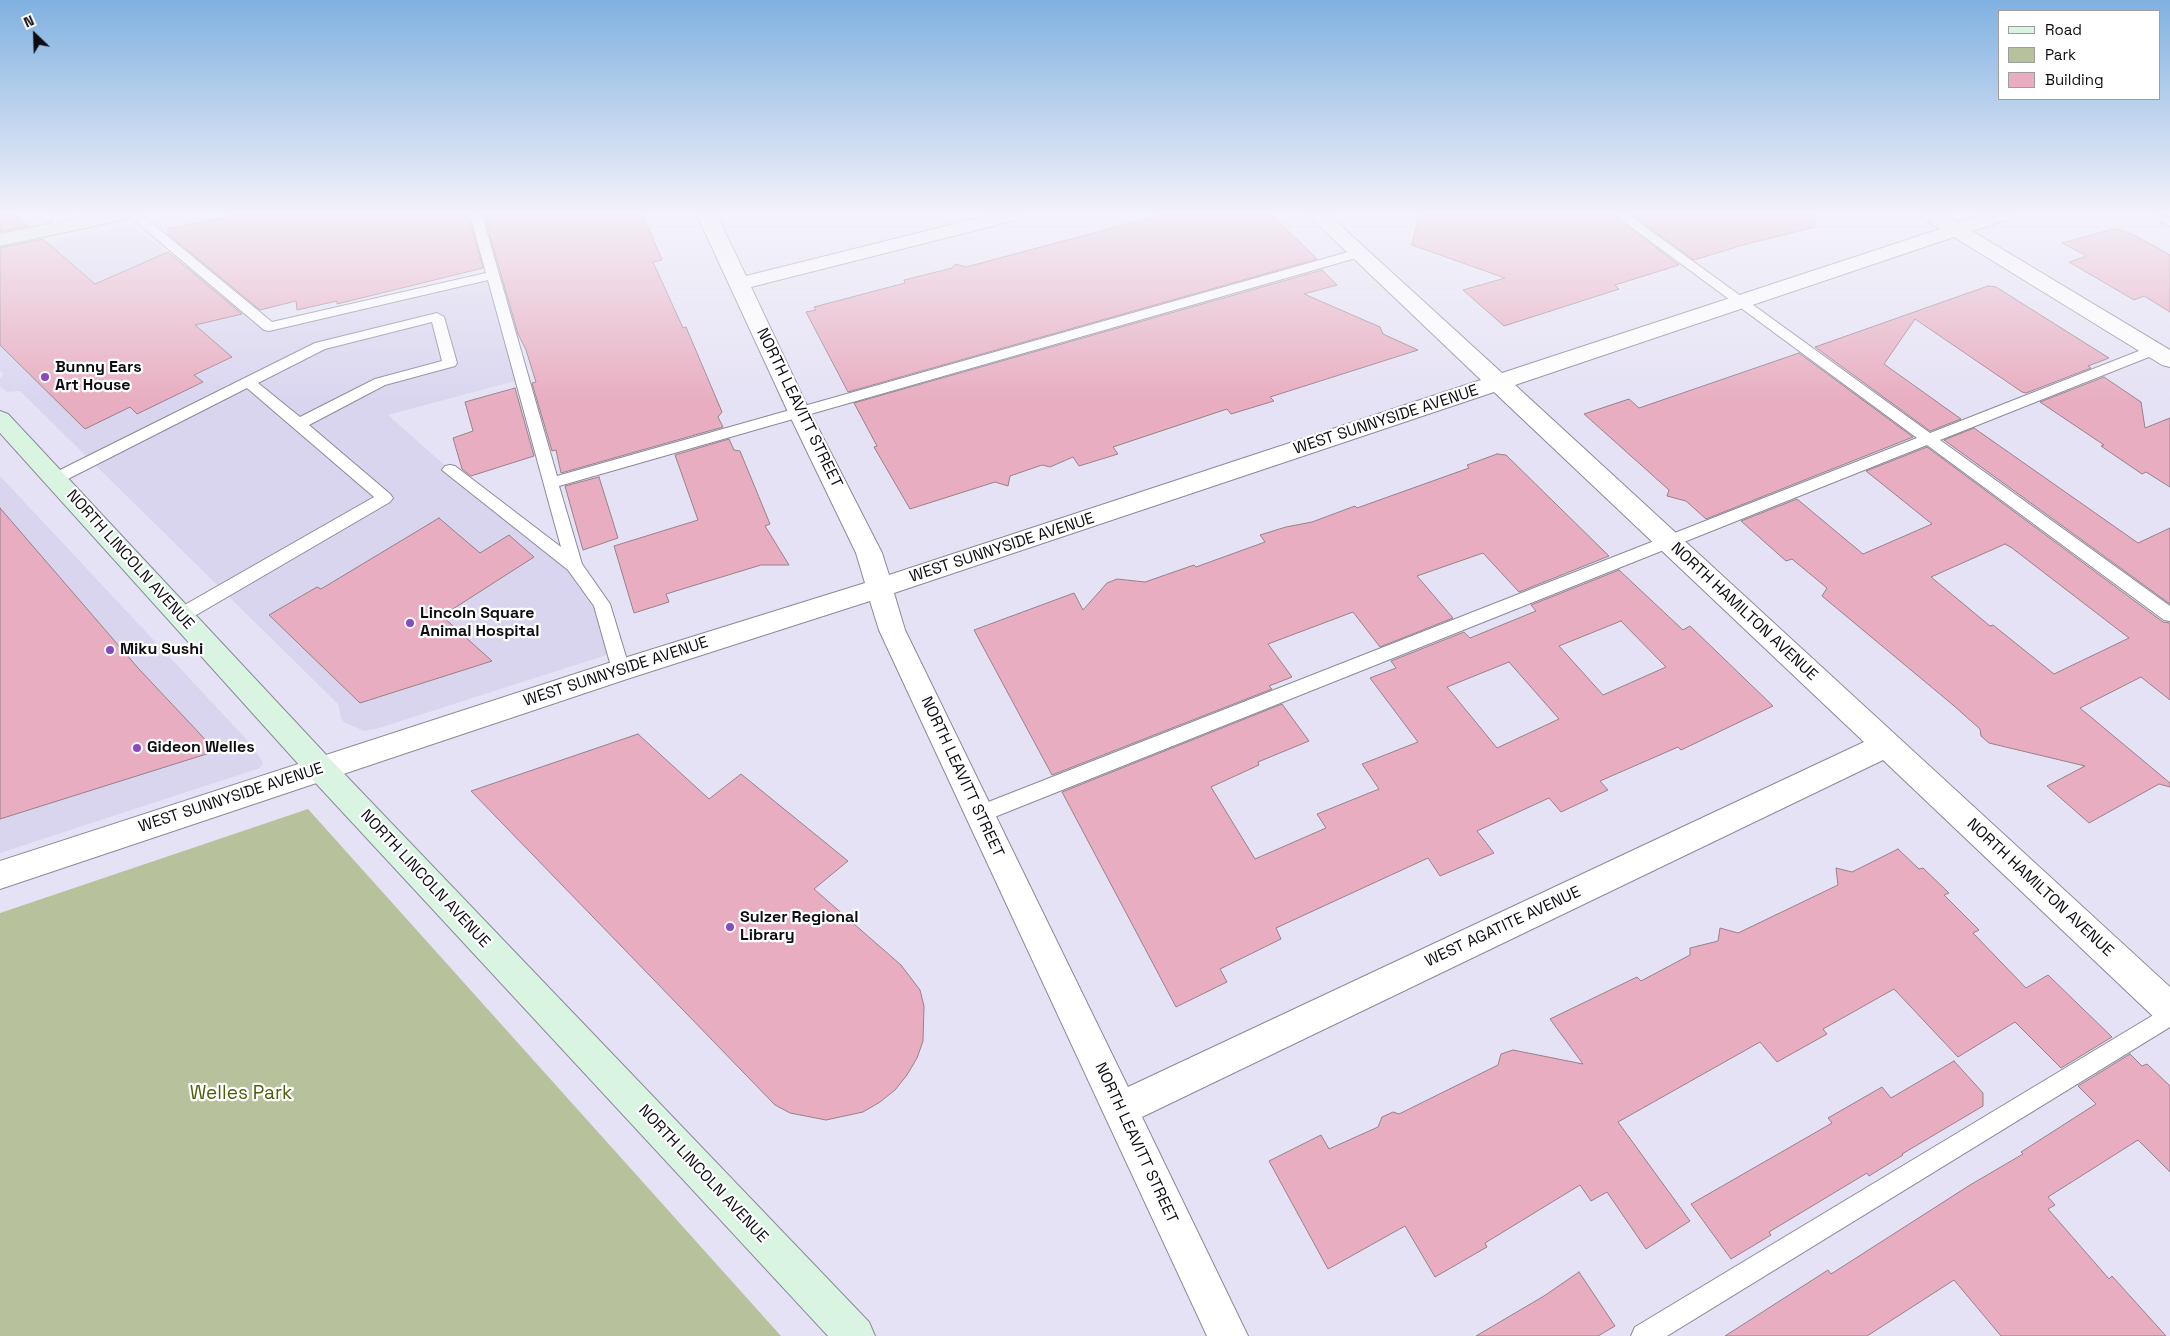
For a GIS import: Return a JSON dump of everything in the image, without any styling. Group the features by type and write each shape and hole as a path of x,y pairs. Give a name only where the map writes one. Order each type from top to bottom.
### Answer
{"main road":[{"name":"NORTH LINCOLN AVENUE","path":"0,419 321,769 855,1336"}],"street":[{"name":"NORTH LEAVITT STREET","path":"737,277 799,412 869,553 892,630 1228,1336"},
{"path":"740,284 766,277"},
{"name":"NORTH HAMILTON AVENUE","path":"1385,277 2170,1009"},
{"name":"WEST SUNNYSIDE AVENUE","path":"0,875 620,670 880,588 1814,277"},
{"path":"2034,277 2162,355"},
{"name":"WEST AGATITE AVENUE","path":"1120,1109 1887,745"}],"lane":[{"path":"210,277 270,327 483,277"},
{"path":"494,277 574,566"},
{"path":"551,483 1273,277"},
{"path":"1706,277 2170,615"},
{"path":"54,478 320,346 437,317 450,363 380,382 299,424"},
{"path":"980,814 1929,439 2162,355"},
{"path":"180,616 385,498 249,382"},
{"path":"450,470 574,566 602,604 620,670"},
{"path":"1644,1336 2170,1015"}],"shaded area":[{"path":"0,277 202,277 270,327 483,277 494,277 522,379 388,415 450,470 574,566 602,604 616,652 376,729 364,731 344,722 341,718 338,704 20,391 7,392 0,386 0,379 4,374 0,370"},
{"path":"0,476 250,743 263,763 260,768 0,853"}],"green space":[{"name":"Welles Park","path":"308,809 781,1336 0,1336 0,913"}],"building":[{"path":"0,277 87,277 95,284 110,277 198,277 242,314 195,325 232,357 194,375 203,382 137,414 130,407 85,429 0,345"},
{"path":"220,277 445,277 337,304 337,301 297,310 296,301 260,310"},
{"path":"502,277 660,277 683,328 686,327 722,412 718,417 723,427 561,473 556,450 552,451 532,383 536,382 526,350 518,334"},
{"path":"915,277 1252,277 848,392 806,312 816,310 814,307 905,283 904,280"},
{"path":"1296,277 1329,277 1337,285 1304,294 1380,327 1383,334 1418,350 1270,397 1274,401 1231,414 1227,409 1113,447 1118,454 1079,466 1073,457 1050,467 1042,465 1010,476 1008,486 995,482 910,509 874,447 877,446 854,403"},
{"path":"1503,277 1639,277 1615,285 1619,289 1504,326 1463,290 1505,278"},
{"path":"2095,277 2170,277 2170,312 2144,296 2134,300"},
{"path":"1988,286 1996,287 2109,358 2088,366 2091,368 2026,393 1915,319 1884,364 1961,419 1930,431 1815,347"},
{"path":"1799,353 1913,437 1706,519 1686,501 1667,496 1669,490 1584,414 1629,399 1639,408"},
{"path":"2104,377 2141,402 2145,428 2170,418 2170,487 2146,472 2142,474 2101,446 2104,445 2040,402"},
{"path":"515,388 534,456 471,476 462,469 453,438 473,431 465,402"},
{"path":"1974,428 2138,543 2170,528 2170,604 1944,440"},
{"path":"729,439 734,450 740,451 770,524 765,526 789,565 761,565 666,594 669,602 634,613 614,546 698,520 675,455"},
{"path":"1927,447 2163,622 2170,623 2170,700 2141,677 2080,708 2170,783 2170,787 2159,784 2089,823 2047,786 2085,766 1989,743 1981,736 1980,729 1953,705 1822,596 1827,588 1792,559 1786,561 1741,521 1797,499 1863,554 1932,524 1866,471","holes":["2005,544 2129,638 2054,674 1993,625 1990,626 1931,577"]},
{"path":"1497,454 1506,455 1609,556 1519,592 1483,553 1417,576 1453,618 1380,647 1353,612 1268,644 1292,677 1269,686 1272,689 1052,775 974,630 1074,593 1083,610 1107,583 1117,579 1145,582 1194,565 1196,567 1265,542 1260,535 1312,522 1355,506 1357,508 1469,468 1467,465"},
{"path":"599,477 618,538 583,550 565,486"},
{"path":"0,508 138,668 216,751 0,819"},
{"path":"439,518 480,553 509,535 534,557 442,616 492,661 360,703 269,615 317,587 321,589"},
{"path":"1619,570 1683,630 1690,626 1773,706 1681,750 1678,747 1600,781 1608,790 1561,812 1549,798 1477,831 1494,853 1440,876 1428,858 1276,928 1281,939 1220,969 1227,982 1176,1007 1062,792 1282,704 1309,741 1258,762 1259,765 1211,787 1255,859 1326,828 1317,814 1379,789 1362,764 1418,742 1370,678 1396,668 1391,661 1464,632 1470,638 1536,611 1531,605","holes":["1621,621 1666,667 1603,695 1559,646","1509,662 1559,719 1497,748 1447,687"]},
{"name":"Sulzer Regional Library","path":"638,734 709,799 741,774 848,861 814,889 901,965 920,990 924,1006 923,1041 917,1058 895,1090 880,1102 863,1112 826,1120 790,1113 775,1105 471,791"},
{"path":"1898,849 1919,869 1923,868 1949,893 1944,895 1979,930 1973,933 2026,988 2048,975 2112,1037 2061,1068 2015,1022 1958,1057 1894,989 1823,1029 1827,1034 1777,1062 1760,1042 1618,1122 1690,1221 1646,1249 1607,1192 1591,1201 1580,1185 1485,1243 1487,1247 1435,1277 1405,1226 1328,1269 1269,1161 1321,1135 1329,1149 1378,1127 1382,1117 1393,1112 1399,1114 1498,1065 1501,1054 1513,1050 1583,1064 1550,1019 1637,977 1641,981 1690,955 1690,948 1718,941 1720,928 1738,933 1838,885 1836,868 1852,872"},
{"path":"2130,1054 2142,1066 2147,1064 2170,1086 2170,1172 2138,1140 2048,1197 2055,1205 2048,1209 2109,1279 2112,1276 2166,1336 2001,1336 1954,1280 1867,1336 1725,1336 1828,1270 1831,1274 1970,1185 2023,1154 2021,1152 2096,1104 2078,1086"},
{"path":"1954,1061 1983,1093 1983,1106 1869,1176 1867,1173 1769,1232 1771,1235 1731,1259 1691,1204 1832,1123 1828,1118 1882,1087 1891,1098"},
{"path":"1579,1272 1615,1326 1598,1336 1476,1336 1544,1296"}],"place":[{"name":"Bunny Ears Art House","path":"45,377"},
{"name":"Lincoln Square Animal Hospital","path":"410,623"},
{"name":"Miku Sushi","path":"110,650"},
{"name":"Gideon Welles","path":"137,748"},
{"name":"Sulzer Regional Library","path":"730,927"}]}
